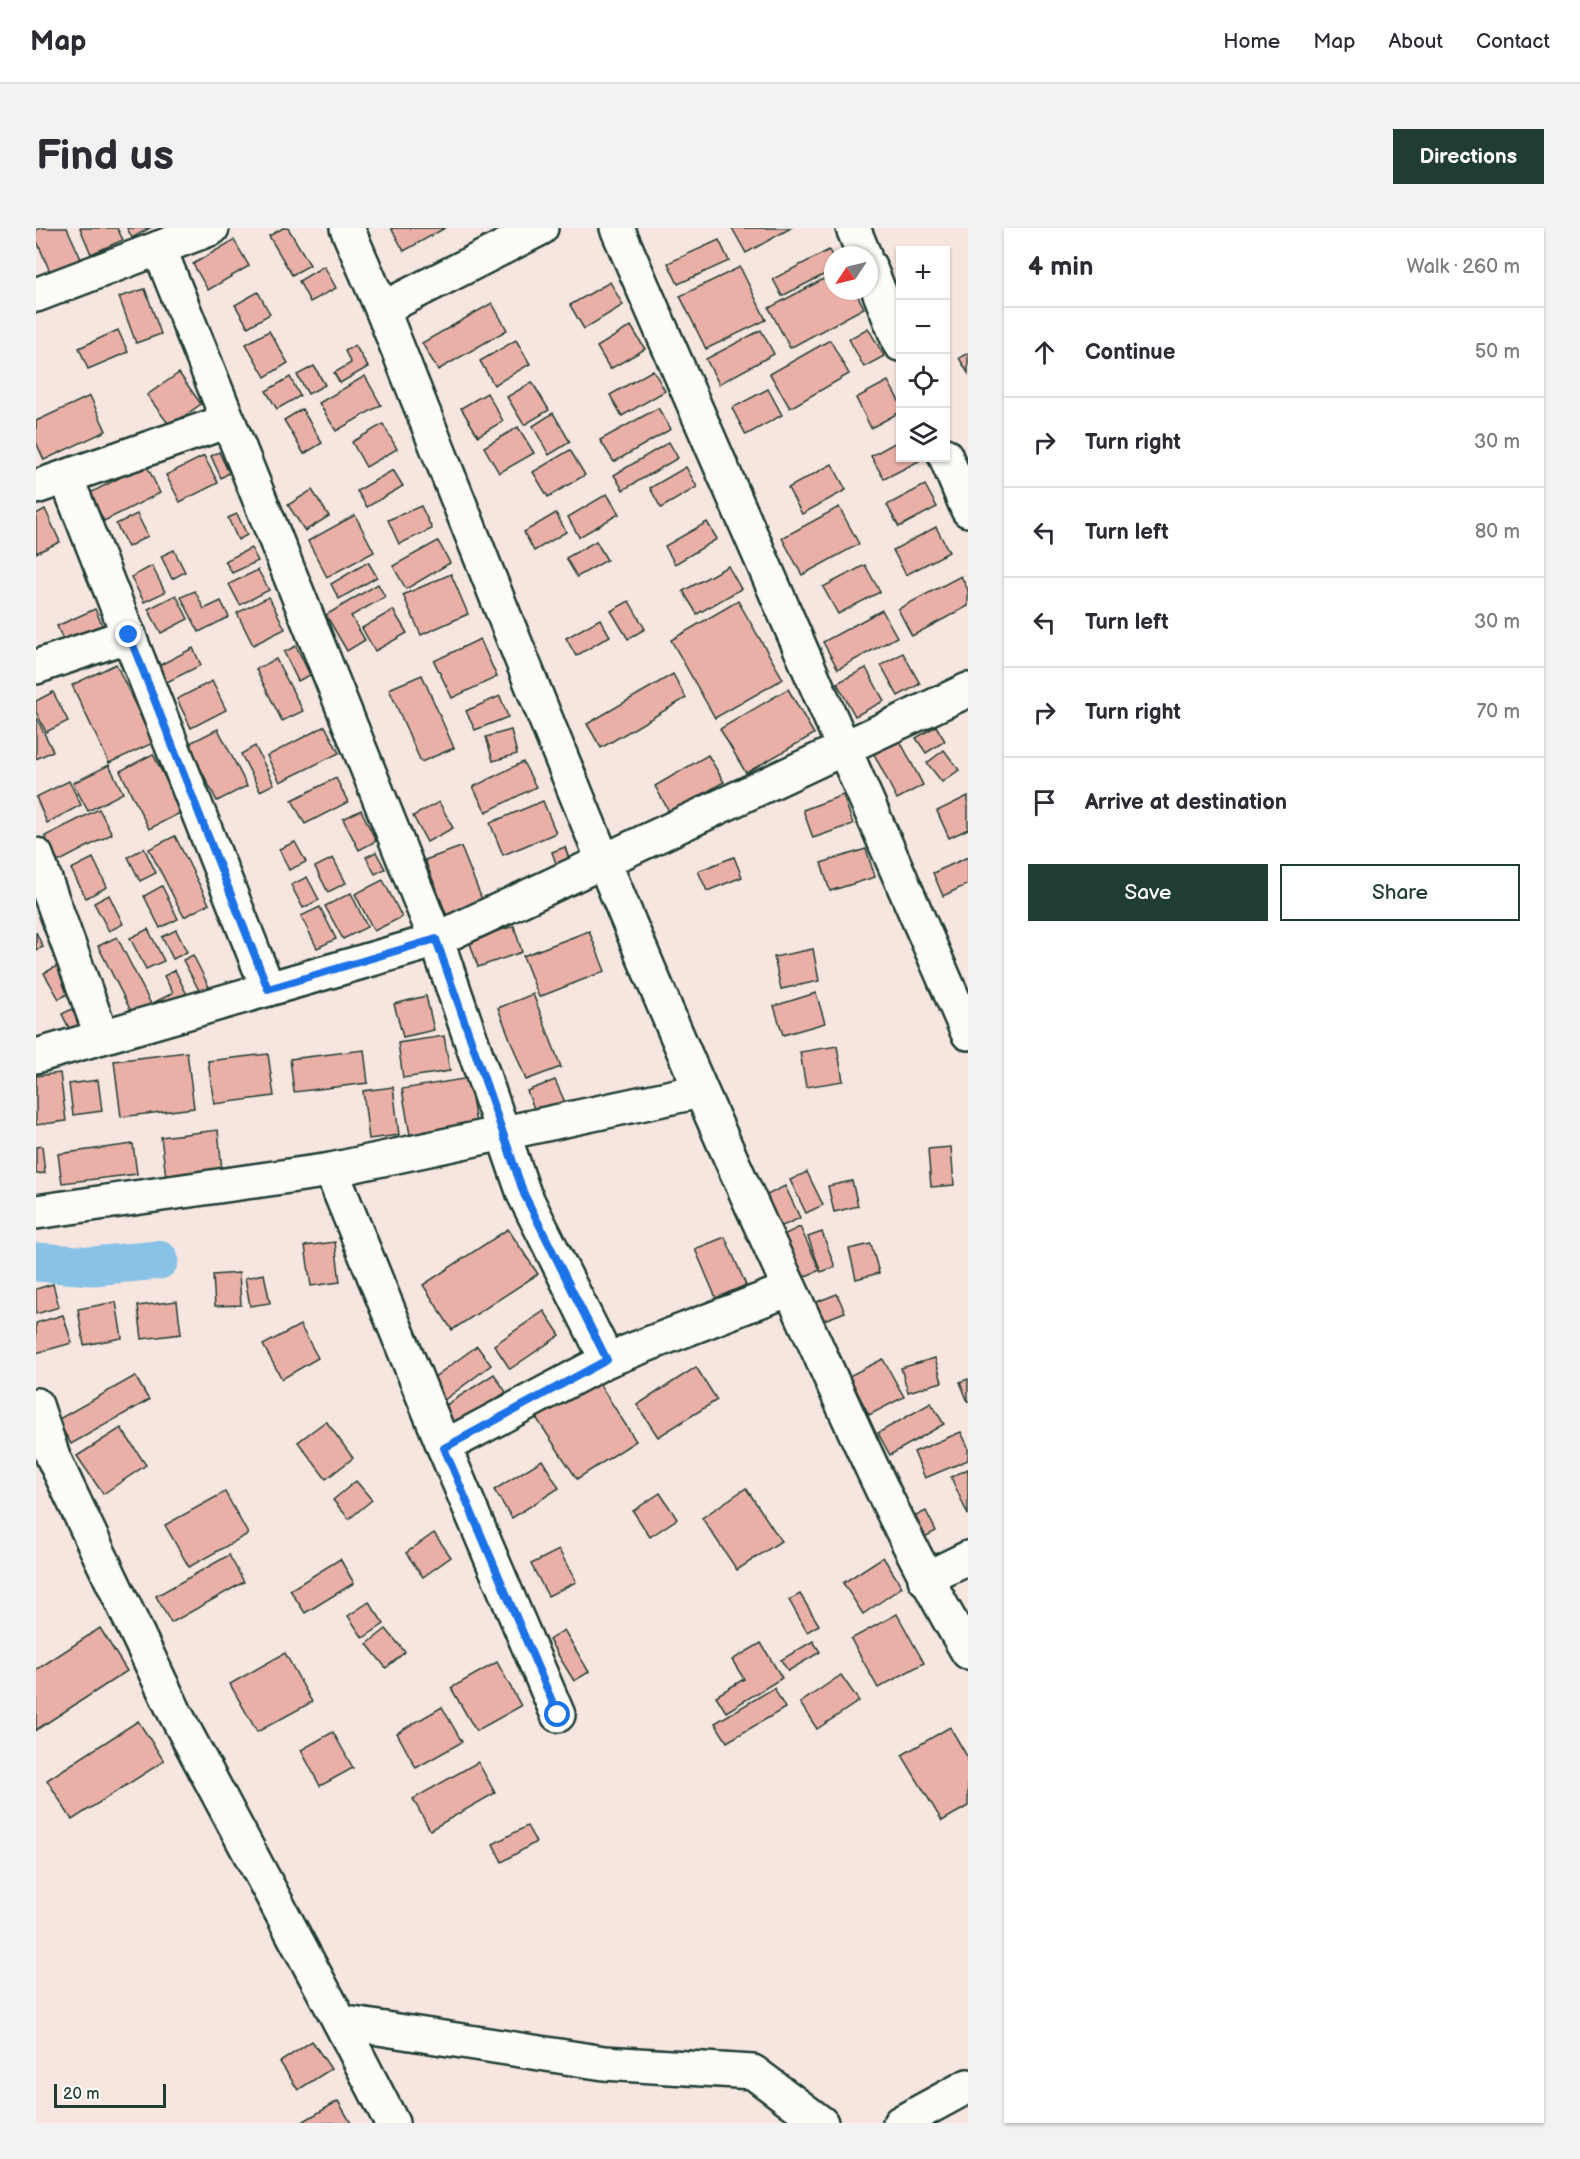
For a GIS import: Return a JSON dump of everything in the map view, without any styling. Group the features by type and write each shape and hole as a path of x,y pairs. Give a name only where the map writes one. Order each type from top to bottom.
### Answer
{"street":[{"path":"36,296 212,228"},
{"path":"347,228 382,309 603,861 700,1091 925,1579 968,1652"},
{"path":"382,309 542,228"},
{"path":"617,228 968,1033"},
{"path":"853,228 860,246"},
{"path":"159,248 436,939 524,1194 607,1360"},
{"path":"878,289 896,334"},
{"path":"36,487 228,421"},
{"path":"948,462 968,510"},
{"path":"66,477 268,989"},
{"path":"36,667 129,635"},
{"path":"36,1056 436,939 968,690"},
{"path":"36,855 102,1037"},
{"path":"36,1212 331,1170 700,1091"},
{"path":"331,1170 444,1448 558,1715"},
{"path":"444,1448 607,1360 790,1288"},
{"path":"36,1405 53,1457 175,1713 393,2123"},
{"path":"925,1579 968,1558"},
{"path":"340,2022 604,2063 753,2072 821,2123"},
{"path":"900,2123 968,2086"}],"building":[{"path":"67,228 82,261 51,274 36,239 36,230"},
{"path":"80,228 117,228 123,240 91,254"},
{"path":"127,228 150,228 132,238"},
{"path":"283,228 288,228 310,265 292,275 269,236"},
{"path":"391,228 445,228 404,251"},
{"path":"732,228 791,228 746,253"},
{"path":"234,240 249,266 208,290 193,264"},
{"path":"719,240 729,261 678,284 668,263"},
{"path":"824,253 824,275 782,296 773,279"},
{"path":"324,266 336,288 310,302 299,281"},
{"path":"740,267 766,320 706,349 680,296"},
{"path":"824,279 824,300 860,300 864,308 790,348 769,308"},
{"path":"610,282 623,305 584,329 570,305"},
{"path":"145,289 161,334 136,343 119,297"},
{"path":"258,292 270,314 248,327 235,305"},
{"path":"492,303 507,330 438,370 422,343"},
{"path":"631,326 645,349 610,369 597,347"},
{"path":"868,328 884,356 864,367 849,339"},
{"path":"118,330 128,352 88,369 79,348"},
{"path":"761,330 774,354 719,384 706,359"},
{"path":"269,331 288,363 265,377 246,344"},
{"path":"516,340 530,364 494,385 480,361"},
{"path":"830,340 849,374 790,408 770,374"},
{"path":"355,345 368,367 340,383 334,373 351,363 345,351"},
{"path":"968,353 968,373 959,358"},
{"path":"314,366 325,385 308,394 297,375"},
{"path":"653,370 665,391 622,416 610,395"},
{"path":"179,373 201,404 170,426 147,395"},
{"path":"365,376 381,405 336,431 319,403"},
{"path":"290,377 300,396 277,409 266,391"},
{"path":"888,381 896,396 896,414 871,428 856,398"},
{"path":"532,382 549,410 524,425 507,397"},
{"path":"768,389 782,415 746,435 732,408"},
{"path":"487,393 503,421 478,436 461,408"},
{"path":"90,396 106,431 44,460 36,442 36,421"},
{"path":"658,408 671,429 614,462 600,440"},
{"path":"302,409 322,443 304,454 284,420"},
{"path":"553,413 570,442 549,455 533,426"},
{"path":"383,424 397,449 366,467 352,442"},
{"path":"518,427 534,453 499,473 484,447"},
{"path":"669,442 678,458 623,490 614,475"},
{"path":"896,442 896,462 917,462 884,479 871,456"},
{"path":"570,450 585,475 548,497 533,472"},
{"path":"219,452 229,473 221,478 211,456"},
{"path":"204,456 218,483 180,502 166,475"},
{"path":"146,464 160,493 104,521 90,493"},
{"path":"832,464 846,490 802,514 788,488"},
{"path":"686,467 697,487 661,508 650,488"},
{"path":"393,470 403,486 367,507 357,491"},
{"path":"925,485 937,507 899,527 887,505"},
{"path":"312,490 329,516 305,531 288,505"},
{"path":"607,494 619,514 579,537 568,517"},
{"path":"421,506 432,529 399,544 388,520"},
{"path":"839,507 859,544 802,575 782,538"},
{"path":"45,509 60,542 36,553 36,514"},
{"path":"556,513 566,532 534,551 524,532"},
{"path":"137,514 148,536 128,547 116,524"},
{"path":"237,514 247,535 238,540 228,518"},
{"path":"355,515 374,552 327,577 308,541"},
{"path":"707,522 717,539 675,564 665,546"},
{"path":"936,527 949,552 906,575 893,550"},
{"path":"438,541 450,563 406,589 393,566"},
{"path":"596,541 607,560 577,577 566,558"},
{"path":"251,548 258,561 232,573 225,561"},
{"path":"174,550 185,572 172,579 161,556"},
{"path":"368,562 377,577 339,599 331,584"},
{"path":"865,565 880,592 838,614 823,587"},
{"path":"152,566 165,592 144,602 131,577"},
{"path":"728,566 741,589 697,614 683,591"},
{"path":"258,570 269,590 240,605 229,584"},
{"path":"451,574 468,614 421,635 403,595"},
{"path":"961,576 968,590 968,606 912,636 898,609"},
{"path":"378,584 385,597 351,616 365,640 347,651 326,615"},
{"path":"195,591 204,609 221,601 229,617 199,632 181,597"},
{"path":"176,595 188,619 161,633 148,609"},
{"path":"269,597 285,629 253,645 237,613"},
{"path":"629,601 645,629 628,639 611,611"},
{"path":"738,601 783,679 715,718 671,640"},
{"path":"95,609 104,629 66,647 57,626"},
{"path":"393,610 407,633 375,651 362,628"},
{"path":"882,610 897,637 838,669 823,642"},
{"path":"600,619 610,636 576,656 566,638"},
{"path":"480,639 497,677 452,698 434,661"},
{"path":"296,646 310,675 298,681 284,652"},
{"path":"193,648 201,665 165,683 156,667"},
{"path":"903,653 920,684 898,696 881,665"},
{"path":"276,659 303,711 282,721 256,669"},
{"path":"116,664 153,743 109,763 72,685"},
{"path":"866,668 884,701 855,716 837,683"},
{"path":"673,674 686,698 601,748 587,724"},
{"path":"422,675 454,748 421,762 389,689"},
{"path":"212,681 226,710 191,728 177,699"},
{"path":"788,689 814,734 746,773 720,729"},
{"path":"53,692 68,721 46,732 36,712 36,701"},
{"path":"500,696 508,717 475,730 466,711"},
{"path":"36,717 53,751 36,759"},
{"path":"325,726 339,753 280,782 267,756"},
{"path":"936,726 945,741 926,753 916,738"},
{"path":"218,729 247,786 217,801 188,744"},
{"path":"511,730 517,754 493,761 486,737"},
{"path":"899,739 923,785 897,799 873,752"},
{"path":"255,746 274,784 260,791 241,754"},
{"path":"944,750 959,770 942,782 927,763"},
{"path":"153,754 182,812 149,829 120,771"},
{"path":"708,755 724,782 670,813 655,786"},
{"path":"523,762 536,787 486,812 473,787"},
{"path":"109,765 123,793 88,811 73,783"},
{"path":"336,778 348,802 305,824 292,800"},
{"path":"69,781 81,805 47,823 36,797"},
{"path":"843,795 853,824 813,838 803,810"},
{"path":"968,796 968,829 949,838 937,811"},
{"path":"543,801 556,833 503,855 490,823"},
{"path":"439,802 453,828 427,842 413,816"},
{"path":"99,809 112,834 58,862 45,836"},
{"path":"361,810 376,841 359,850 343,819"},
{"path":"175,836 209,904 184,917 149,849"},
{"path":"295,842 306,862 289,870 279,849"},
{"path":"461,847 483,902 447,916 425,860"},
{"path":"565,847 571,865 558,869 552,852"},
{"path":"144,848 156,873 140,881 128,857"},
{"path":"866,849 875,877 830,891 821,863"},
{"path":"376,852 385,869 375,874 366,857"},
{"path":"734,857 742,877 707,891 698,871"},
{"path":"968,857 968,884 943,896 933,873"},
{"path":"93,858 107,887 86,898 71,869"},
{"path":"333,858 346,883 328,892 315,867"},
{"path":"307,877 319,900 303,908 291,885"},
{"path":"383,880 402,917 374,931 355,894"},
{"path":"162,886 178,919 160,928 144,896"},
{"path":"351,893 367,927 343,939 325,906"},
{"path":"109,895 123,924 109,931 94,903"},
{"path":"320,907 336,939 317,948 301,916"},
{"path":"514,926 522,952 478,967 469,940"},
{"path":"148,929 164,961 146,969 130,938"},
{"path":"176,930 187,952 173,959 162,937"},
{"path":"589,931 605,971 539,997 523,956"},
{"path":"36,932 43,947 36,950"},
{"path":"117,937 151,1004 173,993 164,976 175,970 189,999 138,1025 98,946"},
{"path":"813,949 819,981 781,989 774,957"},
{"path":"193,955 210,989 201,994 183,960"},
{"path":"61,964 76,989 59,999 44,973"},
{"path":"816,993 825,1023 783,1035 774,1006"},
{"path":"533,994 561,1067 526,1080 498,1008"},
{"path":"426,996 434,1030 403,1037 394,1004"},
{"path":"72,1009 81,1025 70,1030 62,1014"},
{"path":"444,1036 450,1071 403,1078 398,1043"},
{"path":"837,1046 843,1081 806,1087 800,1052"},
{"path":"364,1050 368,1083 294,1092 290,1059"},
{"path":"187,1052 194,1108 121,1117 114,1061"},
{"path":"268,1054 274,1096 214,1104 208,1061"},
{"path":"60,1073 66,1121 36,1125 36,1076"},
{"path":"469,1078 476,1124 410,1135 402,1089"},
{"path":"98,1080 102,1111 73,1115 69,1084"},
{"path":"555,1080 568,1109 539,1121 527,1091"},
{"path":"393,1087 399,1135 369,1139 363,1091"},
{"path":"218,1130 222,1170 166,1177 161,1137"},
{"path":"133,1144 137,1174 62,1183 58,1154"},
{"path":"42,1146 45,1173 36,1174 36,1147"},
{"path":"951,1147 954,1185 931,1187 928,1149"},
{"path":"807,1172 823,1205 806,1213 790,1180"},
{"path":"852,1181 858,1206 834,1212 828,1186"},
{"path":"785,1186 800,1218 780,1227 765,1196"},
{"path":"800,1227 820,1270 801,1278 781,1236"},
{"path":"508,1229 538,1274 452,1330 423,1285"},
{"path":"822,1232 835,1267 821,1272 808,1237"},
{"path":"725,1237 746,1285 716,1298 695,1249"},
{"path":"335,1242 340,1282 311,1286 305,1246"},
{"path":"871,1244 879,1273 856,1279 849,1249"},
{"path":"239,1273 241,1305 215,1306 213,1275"},
{"path":"264,1274 270,1303 250,1306 245,1278"},
{"path":"53,1284 59,1307 36,1314 36,1289"},
{"path":"837,1294 845,1312 811,1325 804,1307"},
{"path":"177,1301 181,1334 142,1339 138,1306"},
{"path":"116,1302 122,1338 84,1345 78,1309"},
{"path":"544,1311 560,1335 510,1369 494,1345"},
{"path":"63,1315 72,1343 36,1353 36,1323"},
{"path":"300,1325 318,1358 282,1379 263,1345"},
{"path":"477,1346 491,1365 443,1401 429,1381"},
{"path":"935,1358 942,1382 908,1392 901,1368"},
{"path":"883,1359 904,1397 869,1415 849,1376"},
{"path":"696,1367 717,1400 658,1437 637,1405"},
{"path":"494,1374 506,1392 455,1426 443,1407"},
{"path":"135,1376 149,1400 71,1444 57,1420"},
{"path":"595,1377 636,1441 577,1479 535,1416"},
{"path":"968,1379 968,1402 960,1382"},
{"path":"931,1403 944,1424 890,1455 878,1433"},
{"path":"326,1421 353,1458 326,1479 298,1442"},
{"path":"121,1428 146,1465 103,1494 77,1456"},
{"path":"961,1432 968,1447 968,1460 925,1478 914,1452"},
{"path":"542,1460 559,1488 512,1518 494,1490"},
{"path":"968,1469 968,1515 951,1477"},
{"path":"356,1481 372,1500 349,1519 333,1500"},
{"path":"746,1488 781,1541 737,1570 702,1518"},
{"path":"225,1492 248,1534 189,1567 165,1525"},
{"path":"660,1493 677,1519 650,1537 633,1511"},
{"path":"926,1511 936,1531 919,1540 908,1520"},
{"path":"434,1533 451,1557 423,1577 406,1553"},
{"path":"559,1550 576,1582 548,1596 531,1564"},
{"path":"229,1555 244,1582 171,1623 156,1596"},
{"path":"883,1557 902,1587 863,1614 843,1583"},
{"path":"340,1559 354,1583 305,1613 290,1590"},
{"path":"800,1594 819,1625 807,1632 789,1600"},
{"path":"369,1602 384,1624 363,1638 348,1616"},
{"path":"897,1614 924,1663 878,1688 851,1639"},
{"path":"100,1628 127,1671 36,1730 36,1670"},
{"path":"386,1629 405,1652 386,1668 367,1644"},
{"path":"564,1630 589,1672 574,1681 549,1640"},
{"path":"813,1641 820,1652 788,1671 781,1660"},
{"path":"761,1643 782,1678 726,1712 716,1696 744,1679 732,1660"},
{"path":"285,1653 312,1702 257,1732 230,1684"},
{"path":"497,1662 521,1706 476,1731 451,1688"},
{"path":"841,1675 859,1701 817,1729 800,1703"},
{"path":"774,1688 785,1708 727,1742 715,1723"},
{"path":"442,1707 462,1742 416,1768 397,1733"},
{"path":"138,1721 164,1761 72,1820 47,1780"},
{"path":"950,1727 968,1758 968,1806 942,1821 902,1755"},
{"path":"333,1732 353,1768 320,1786 301,1750"},
{"path":"478,1762 495,1793 430,1830 413,1799"},
{"path":"527,1826 536,1842 502,1862 493,1844"},
{"path":"312,2041 331,2069 298,2090 280,2062"},
{"path":"338,2101 351,2123 306,2123 304,2121"}],"waterway":[{"path":"36,1262 93,1266 159,1260"}],"route":[{"path":"129,635 268,989 436,939 524,1194 607,1360 444,1448 558,1715"}]}
